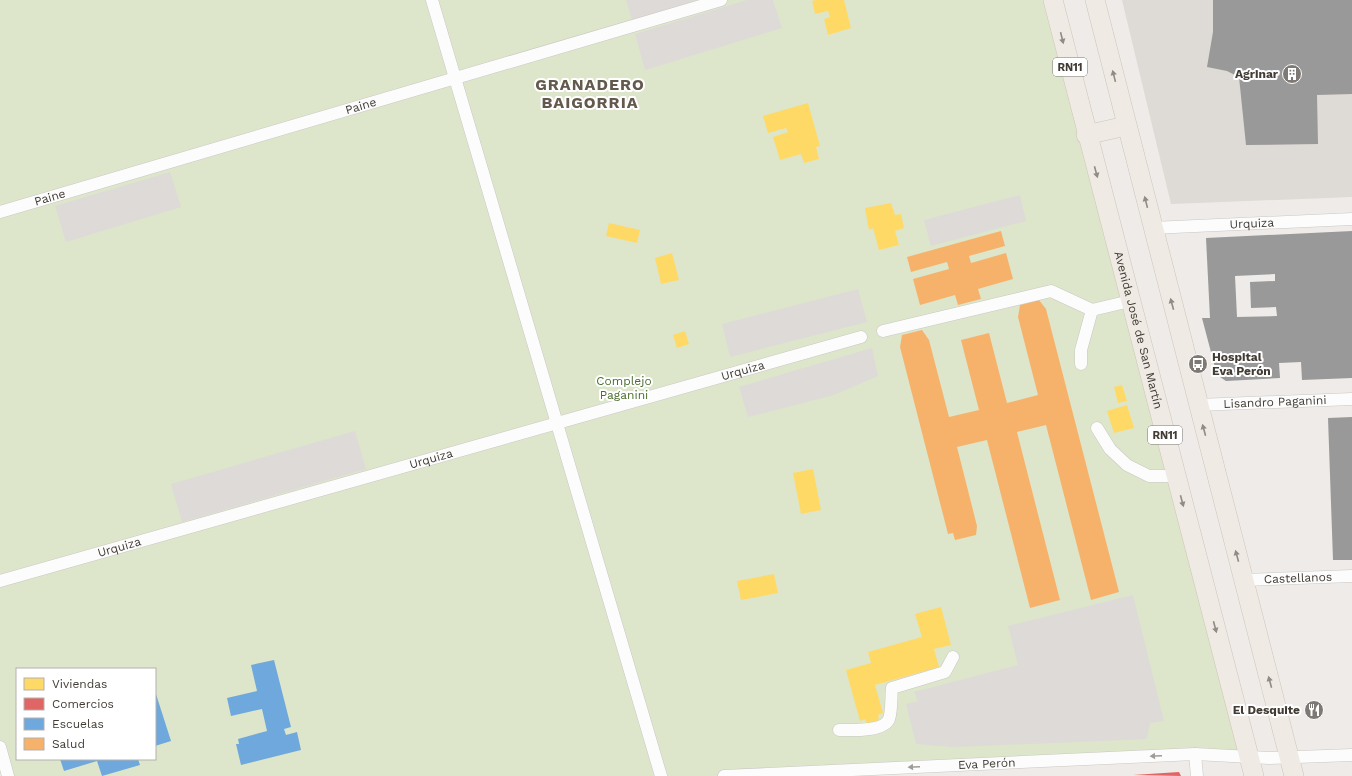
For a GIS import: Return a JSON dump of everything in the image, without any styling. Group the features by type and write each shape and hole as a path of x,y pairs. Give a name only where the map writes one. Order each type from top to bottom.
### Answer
{"main road":[{"name":"Avenida José de San Martín","path":"1053,0 1086,135 1255,776"},
{"path":"1095,0 1152,228 1294,776"},
{"path":"1086,135 1126,126"}],"street":[{"path":"432,0 661,776"},
{"name":"Paine","path":"0,212 721,0"},
{"name":"Urquiza","path":"1152,228 1352,219"},
{"path":"883,331 1052,291 1092,310 1130,301"},
{"path":"1081,364 1081,350 1092,310"},
{"name":"Urquiza","path":"0,581 861,337"},
{"name":"Lisandro Paganini","path":"1198,405 1352,399"},
{"path":"1098,428 1110,449 1127,465 1149,476 1175,476"},
{"name":"Castellanos","path":"1244,580 1352,576"},
{"path":"839,730 861,730 882,726 889,720 892,688 945,672 953,657"},
{"path":"0,748 8,776"},
{"path":"1195,754 1197,776"},
{"name":"Eva Perón","path":"724,776 944,771 1195,754 1269,758 1352,755"},
{"path":"1255,776 1269,758"}],"shaded area":[{"path":"626,0 697,0 632,20"},
{"path":"747,0 773,0 782,28 645,70 635,34"},
{"path":"1122,0 1352,0 1352,197 1171,204"},
{"path":"170,172 181,207 66,242 55,206"},
{"path":"1020,195 1026,221 931,246 924,220"},
{"path":"858,289 867,322 730,357 722,324"},
{"path":"872,348 878,376 834,395 748,417 739,387"},
{"path":"355,431 366,469 182,522 171,484"},
{"path":"1133,595 1164,721 1150,723 1147,739 953,747 916,744 906,704 918,701 914,692 1018,665 1008,626"}],"green space":[{"name":"Complejo Paganini","path":"0,0 1053,0 1249,757 724,776 8,776 0,747"}],"building: Viviendas":[{"path":"844,0 851,28 828,35 824,19 830,17 828,11 815,14 812,1"},
{"path":"808,103 820,146 816,147 819,159 804,163 801,154 780,160 773,137 788,132 786,128 768,133 763,116"},
{"path":"891,203 895,215 901,214 904,228 895,231 899,245 879,250 873,228 869,230 865,208"},
{"path":"609,223 640,230 637,243 606,236"},
{"path":"672,253 679,280 661,284 655,258"},
{"path":"685,331 689,344 677,348 673,335"},
{"path":"1122,385 1127,401 1118,403 1114,387"},
{"path":"1127,405 1134,428 1114,433 1107,411"},
{"path":"813,469 821,510 801,514 793,473"},
{"path":"774,574 778,593 741,600 737,581"},
{"path":"941,607 951,645 934,649 939,667 875,685 883,713 878,715 879,720 867,724 865,719 860,721 846,670 871,663 868,652 922,637 915,614"}],"building: Comercios":[{"path":"1179,772 1181,776 1133,775"}],"building: Escuelas":[{"path":"274,660 291,727 284,729 286,735 297,732 301,750 241,765 236,744 239,744 238,739 267,731 262,709 231,716 227,698 257,691 251,665"},
{"path":"156,694 171,741 156,746"},
{"path":"60,760 138,760 140,765 102,776 97,761 64,771"}],"building: Salud":[{"path":"1001,231 1005,246 969,256 971,263 1006,253 1013,279 978,289 981,299 958,305 955,295 920,305 913,279 949,269 947,262 911,272 907,257"},
{"path":"1039,300 1046,309 1119,592 1091,600 1046,425 1017,432 1060,600 1030,608 987,440 957,447 977,526 976,535 955,540 953,533 948,534 900,347 902,335 922,330 929,340 949,417 979,410 961,340 989,333 1007,403 1038,395 1018,317 1020,305"}],"building: Industria":[{"name":"Agrinar","path":"1213,0 1352,0 1352,94 1317,95 1318,144 1246,145 1239,77 1227,71 1207,67 1213,32"},
{"path":"1352,231 1352,378 1302,380 1301,362 1279,363 1280,378 1226,381 1217,375 1202,318 1210,318 1206,238","holes":["1275,274 1275,281 1250,282 1251,308 1276,307 1277,316 1237,317 1235,276"]},
{"path":"1352,417 1352,560 1333,560 1328,418"}],"place":[{"name":"Agrinar","path":"1292,74"},
{"name":"Hospital Eva Perón","path":"1198,364"},
{"name":"El Desquite","path":"1314,710"}],"district":[{"name":"GRANADERO BAIGORRIA","path":"590,93"}]}
